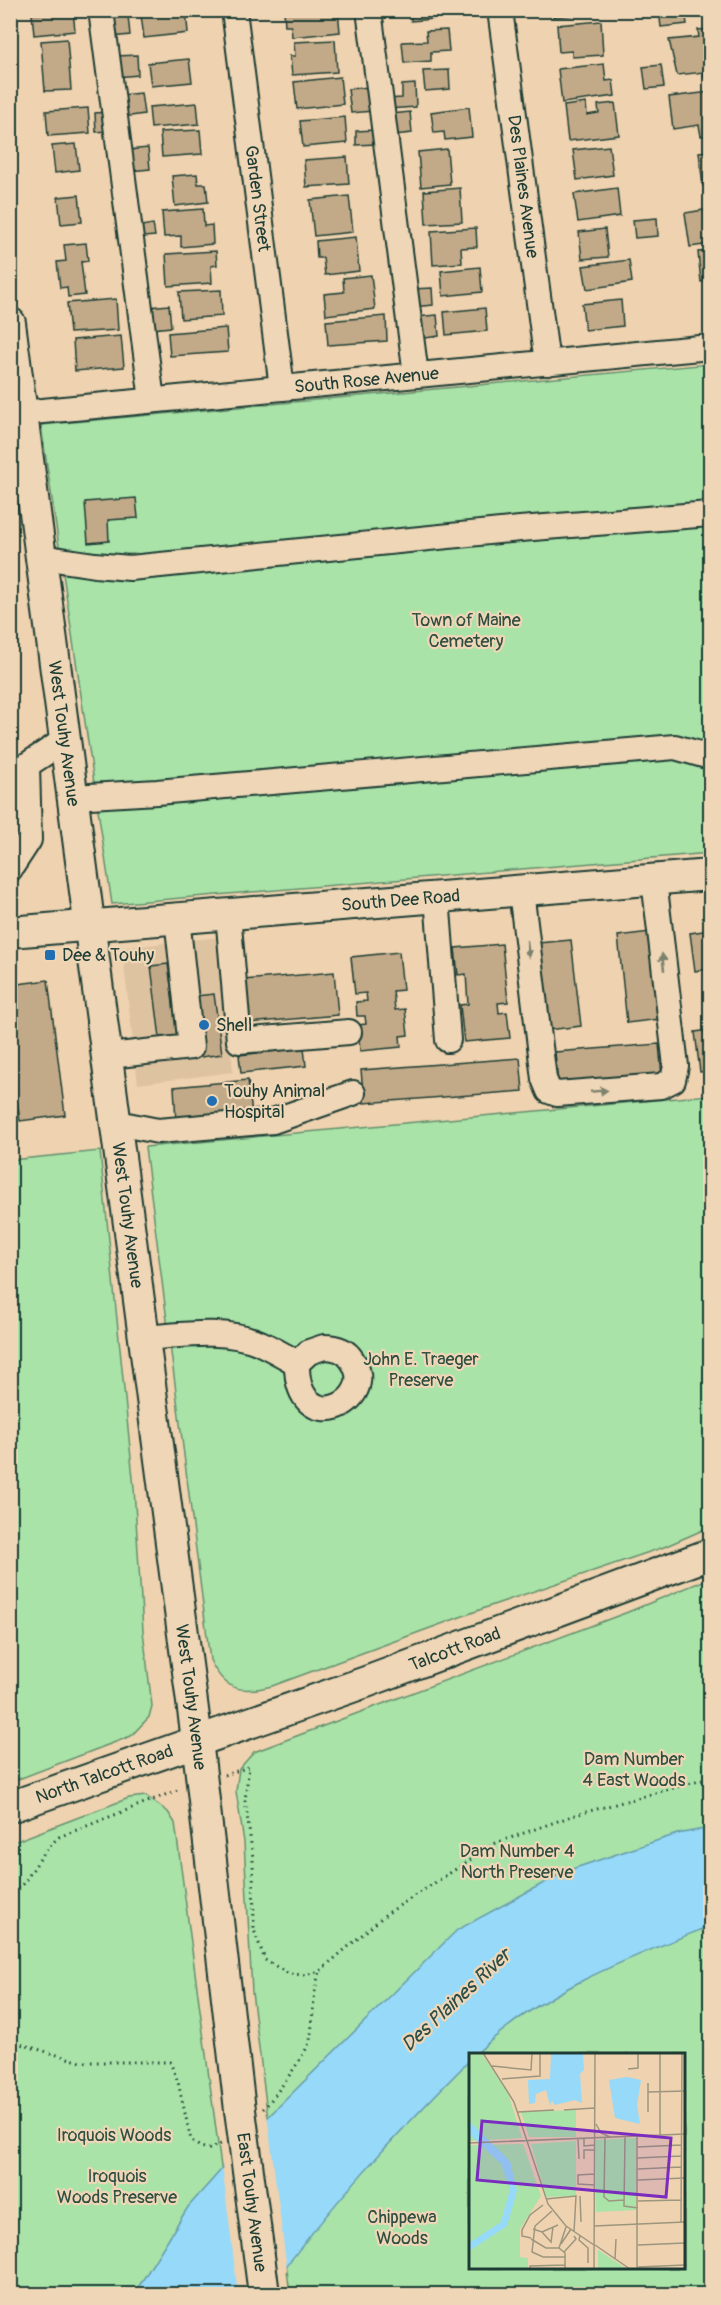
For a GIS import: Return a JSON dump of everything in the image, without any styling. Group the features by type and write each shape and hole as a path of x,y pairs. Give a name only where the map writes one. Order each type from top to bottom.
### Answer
{"main road":[{"name":"West Touhy Avenue","path":"10,323 109,1056 197,1740 240,2110"},
{"name":"South Dee Road","path":"10,932 711,875"},
{"name":"Talcott Road","path":"197,1740 366,1682 711,1554"},
{"name":"North Talcott Road","path":"10,1807 197,1740"},
{"name":"East Touhy Avenue","path":"240,2110 264,2295"}],"street":[{"path":"101,10 152,400"},
{"name":"Garden Street","path":"234,10 282,388"},
{"path":"369,10 416,375"},
{"name":"Des Plaines Avenue","path":"500,10 547,363"},
{"name":"South Rose Avenue","path":"22,413 711,347"},
{"path":"41,557 130,568 531,528 711,514"},
{"path":"10,869 29,840 27,765 65,740"},
{"path":"73,797 157,792 675,747 711,757"},
{"path":"521,891 544,1079 549,1092 557,1094 649,1087 661,1086 673,1080 676,1066 654,880"},
{"path":"438,897 448,1040"},
{"path":"228,914 239,1041 350,1032"},
{"path":"109,1056 191,1047 177,918"},
{"path":"117,1123 158,1131 273,1121 353,1093"},
{"path":"145,1338 206,1333 236,1336 259,1343 297,1363"}],"path":[{"path":"249,1767 245,1800 253,1858 254,1930 266,1960 289,1974 304,1975 320,1971 385,1915 496,1843 575,1815 711,1778"},
{"path":"10,1898 28,1878 44,1850 59,1838 151,1799"},
{"path":"10,2041 81,2061 170,2062"}],"shaded area":[{"path":"220,937 233,1072 138,1084 122,948"}],"green space":[{"name":"Town of Maine Cemetery","path":"710,364 710,853 112,904 41,425"},
{"name":"John E. Traeger Preserve","path":"710,1095 710,1527 664,1547 493,1605 272,1686 251,1690 235,1688 228,1684 210,1660 145,1147"},
{"path":"100,1151 134,1488 143,1631 152,1706 149,1717 131,1736 11,1782 11,1160"},
{"name":"Dam Number 4 North Preserve","path":"710,1578 710,2294 290,2294 252,1992 244,1842 236,1791 239,1769 254,1752 628,1612"},
{"name":"Iroquois Woods","path":"146,1796 168,1812 175,1823 238,2294 11,2294 11,1843 129,1798"}],"water":[{"name":"Des Plaines River","path":"710,1828 710,1926 587,1978 529,2012 502,2031 477,2053 469,2053 469,2061 415,2116 338,2202 266,2294 134,2294 188,2207 267,2118 457,1930 566,1871 677,1834"}],"pier":[{"path":"267,2114 287,2270 269,2294 238,2294 222,2165"}],"building":[{"path":"50,10 73,10 75,31 34,35 32,14 50,13"},
{"path":"186,10 188,33 144,38 141,15"},
{"path":"284,10 338,10 340,32 292,37 291,26 285,26"},
{"path":"410,10 432,10 433,19 411,21"},
{"path":"552,10 586,10 586,14 553,17"},
{"path":"659,10 685,10 687,24 661,27"},
{"path":"128,16 130,35 112,37 110,18"},
{"path":"601,21 603,55 572,57 572,51 559,52 557,25"},
{"path":"710,29 710,76 704,77 704,72 677,75 669,40 699,37 698,30"},
{"path":"447,30 449,51 431,52 431,61 404,63 402,42 427,41 426,31"},
{"path":"67,39 71,90 45,91 41,41"},
{"path":"335,40 337,72 292,75 290,56 295,56 294,42"},
{"path":"137,55 138,75 117,77 116,56"},
{"path":"189,59 192,82 151,86 148,63"},
{"path":"604,64 606,81 613,80 615,96 562,103 558,69"},
{"path":"661,65 664,87 646,89 643,67"},
{"path":"449,70 450,89 425,91 423,71"},
{"path":"340,77 343,104 297,109 294,82"},
{"path":"415,84 416,107 387,109 386,99 402,98 402,85"},
{"path":"370,87 372,111 351,113 348,89"},
{"path":"710,92 710,135 701,136 699,125 673,129 669,97"},
{"path":"141,93 144,114 124,117 121,95"},
{"path":"197,103 199,124 151,128 149,107"},
{"path":"586,103 587,115 599,113 598,105 615,103 619,135 568,141 564,106"},
{"path":"469,107 472,137 445,140 444,132 434,133 431,112"},
{"path":"88,108 90,133 48,136 46,111"},
{"path":"106,112 107,131 96,132 95,113"},
{"path":"410,112 412,133 394,135 392,114"},
{"path":"345,117 347,143 303,147 300,121"},
{"path":"200,130 202,154 162,157 160,132"},
{"path":"375,130 376,144 356,145 356,131"},
{"path":"76,144 79,170 55,173 52,146"},
{"path":"609,146 613,175 577,180 573,150"},
{"path":"148,148 150,169 130,171 128,150"},
{"path":"447,149 450,184 421,187 418,152"},
{"path":"710,151 710,185 703,186 699,152"},
{"path":"347,157 349,184 306,187 304,160"},
{"path":"197,174 198,184 206,184 208,202 175,206 172,176"},
{"path":"460,188 462,222 426,224 424,191"},
{"path":"617,188 620,216 578,222 574,194"},
{"path":"79,195 82,222 61,224 58,197"},
{"path":"349,196 353,232 314,236 310,200"},
{"path":"203,209 204,226 212,225 213,244 181,247 181,236 164,237 162,212"},
{"path":"710,209 710,244 690,247 685,213"},
{"path":"657,218 658,236 635,238 633,220"},
{"path":"153,224 155,236 143,237 141,226"},
{"path":"476,228 477,247 461,248 462,263 433,265 431,231"},
{"path":"605,229 608,257 582,259 579,232"},
{"path":"356,237 359,271 325,275 323,258 317,258 316,241"},
{"path":"86,243 88,261 81,262 85,295 68,297 67,287 60,288 57,262 66,261 64,245"},
{"path":"216,251 217,265 211,266 212,283 168,286 166,254"},
{"path":"710,251 710,281 701,282 698,252"},
{"path":"629,260 632,282 587,289 583,266"},
{"path":"480,267 482,292 443,296 441,271"},
{"path":"371,275 375,309 326,315 324,294 344,292 343,278"},
{"path":"432,288 433,305 413,307 412,289"},
{"path":"221,290 222,316 181,319 179,292"},
{"path":"116,299 118,330 70,333 67,303"},
{"path":"621,300 623,326 585,330 582,304"},
{"path":"169,305 171,327 151,329 149,307"},
{"path":"485,308 487,331 446,335 444,312"},
{"path":"437,315 439,336 418,339 415,317"},
{"path":"386,316 387,341 328,345 326,321"},
{"path":"226,328 228,352 170,356 168,333"},
{"path":"121,336 124,367 75,371 73,340"},
{"path":"136,498 138,518 108,520 109,541 88,543 85,502"},
{"path":"10,737 22,815 10,831"},
{"path":"710,930 710,969 695,971 690,933"},
{"path":"650,932 660,1019 627,1023 618,936"},
{"path":"571,940 581,1026 548,1030 538,943"},
{"path":"502,944 508,1002 498,1003 499,1013 507,1012 510,1038 464,1042 460,1005 468,1004 466,974 458,975 455,948"},
{"path":"399,952 403,990 393,991 395,1010 405,1009 408,1035 400,1036 401,1047 360,1051 358,1025 366,1024 365,1016 357,1016 356,1002 367,1001 366,993 355,994 351,957"},
{"name":"Shell","path":"168,964 179,1044 161,1046 151,966"},
{"path":"334,972 338,1015 248,1023 244,980"},
{"path":"48,980 65,1115 20,1121 10,1049 10,985"},
{"name":"Shell","path":"214,994 222,1054 194,1058 187,997"},
{"path":"710,1030 710,1071 700,1072 695,1032"},
{"path":"659,1044 662,1076 558,1085 555,1052"},
{"path":"304,1048 306,1066 241,1073 239,1055"},
{"path":"520,1058 523,1091 364,1103 361,1070"},
{"name":"Touhy Animal Hospital","path":"248,1080 252,1114 176,1121 174,1087"}],"place":[{"name":"Dee & Touhy","path":"50,955"},
{"name":"Shell","path":"204,1025"},
{"name":"Touhy Animal Hospital","path":"212,1101"}],"park label":[{"name":"Dam Number 4 East Woods","path":"634,1769"},
{"name":"Iroquois Woods Preserve","path":"117,2186"},
{"name":"Chippewa Woods","path":"402,2227"}]}
